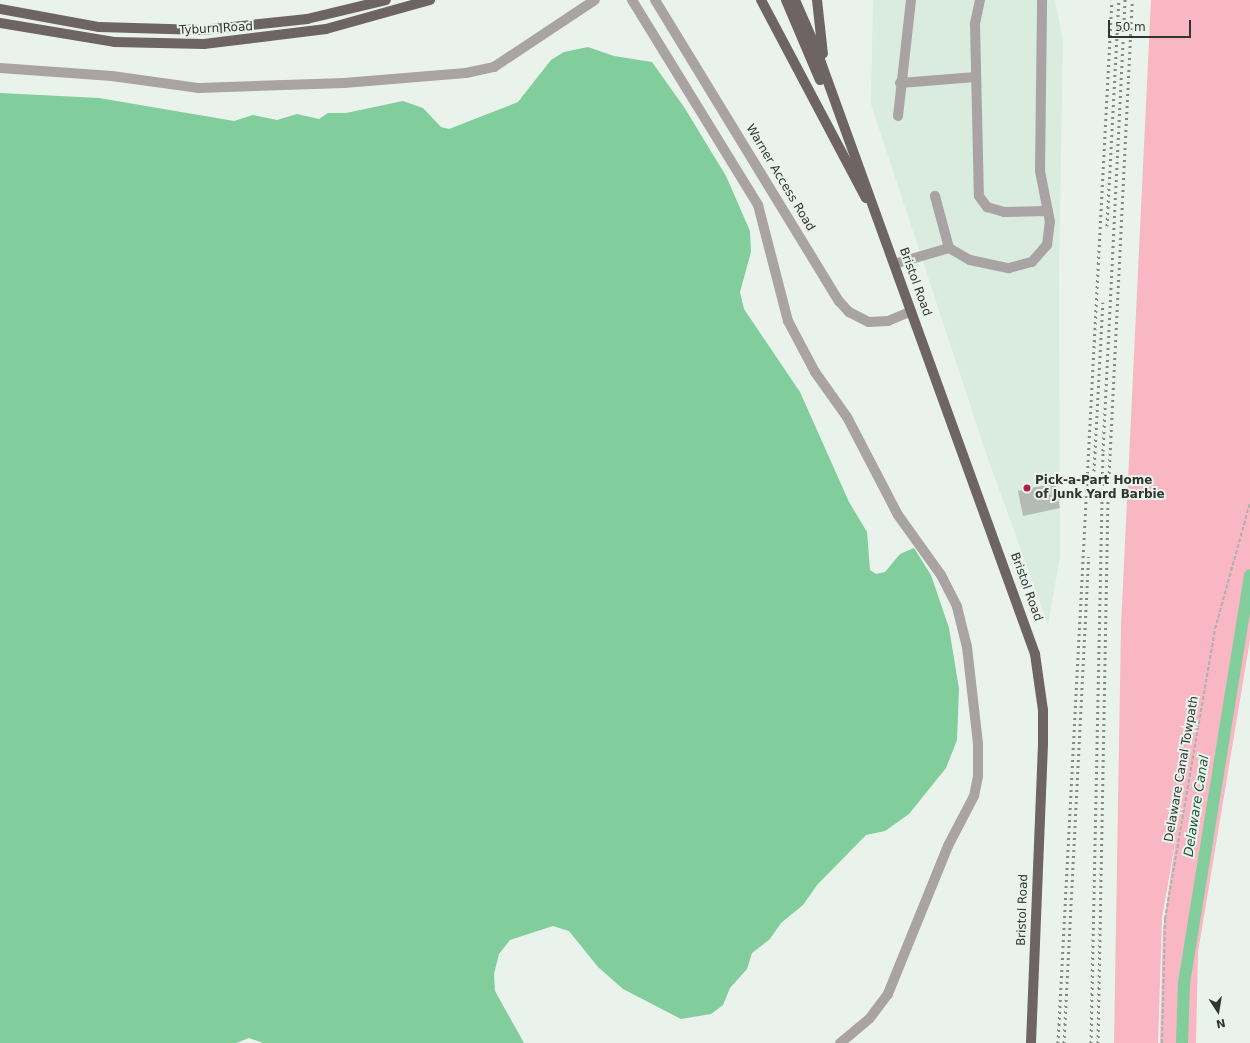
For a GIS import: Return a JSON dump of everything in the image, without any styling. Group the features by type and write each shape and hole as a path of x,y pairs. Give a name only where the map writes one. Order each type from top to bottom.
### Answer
{"main road":[{"name":"Tyburn Road","path":"0,9 99,27 203,30 307,19 386,0"},
{"name":"Tyburn Road","path":"0,23 108,41 204,44 326,29 430,0"},
{"path":"761,0 854,181 875,212"},
{"path":"786,0 856,163"},
{"path":"795,0 856,163"},
{"path":"817,0 825,62 856,163"},
{"name":"Bristol Road","path":"856,163 1025,621 1039,676 1043,744 1030,1043"}],"street":[{"path":"0,68 97,75 199,88 344,83 466,73 494,67 595,0"},
{"path":"632,0 758,205 788,321 815,372 847,417 898,515 941,574 957,608 967,647 979,749 974,796 948,846 888,994 869,1019 840,1043"},
{"name":"Warner Access Road","path":"655,0 839,300 849,312 870,322 888,321 911,311"},
{"path":"898,116 900,83 911,0"},
{"path":"980,0 975,24 979,196 987,207 1004,212 1048,211"},
{"path":"935,196 949,248 970,260 1009,268 1032,262 1047,245 1048,211 1040,171 1042,0"},
{"path":"900,83 976,77"},
{"path":"894,264 949,248"}],"path":[{"name":"Delaware Canal Towpath","path":"1162,1043 1165,918 1215,629 1250,503"}],"shaded area":[{"path":"873,0 1055,0 1063,40 1059,272 1060,557 1048,625 986,453 871,104"},
{"path":"1151,0 1250,0 1250,640 1198,952 1196,1043 1160,1043 1163,929 1177,832 1162,918 1158,1043 1114,1043 1121,626"},
{"path":"588,47 614,56 652,62 684,107 726,176 750,231 751,252 740,292 744,309 800,392 849,502 867,532 870,570 876,574 885,572 900,554 914,548 931,575 949,628 959,689 957,740 946,768 909,814 885,831 866,835 817,885 803,905 781,923 770,939 752,953 747,969 730,988 723,1005 711,1014 681,1019 623,989 598,967 569,931 553,926 510,940 499,954 494,974 495,991 524,1043 263,1043 249,1038 236,1043 0,1043 0,93 99,98 234,121 253,115 277,120 297,114 319,119 328,113 346,113 403,101 423,108 441,127 449,129 518,102 551,60 564,52"}],"building":[{"path":"1055,483 1060,508 1023,516 1018,491"}],"waterway":[{"name":"Delaware Canal","path":"1182,1043 1184,983 1250,575"}],"railway":[{"path":"1058,1043 1112,0"},
{"path":"1107,226 1119,0"},
{"path":"1091,1043 1103,451 1125,0"},
{"path":"1098,1043 1108,497 1132,0"},
{"path":"1094,471 1103,302"},
{"path":"1064,1043 1089,557"}],"place":[{"name":"Pick-a-Part Home of Junk Yard Barbie","path":"1027,488"}]}
